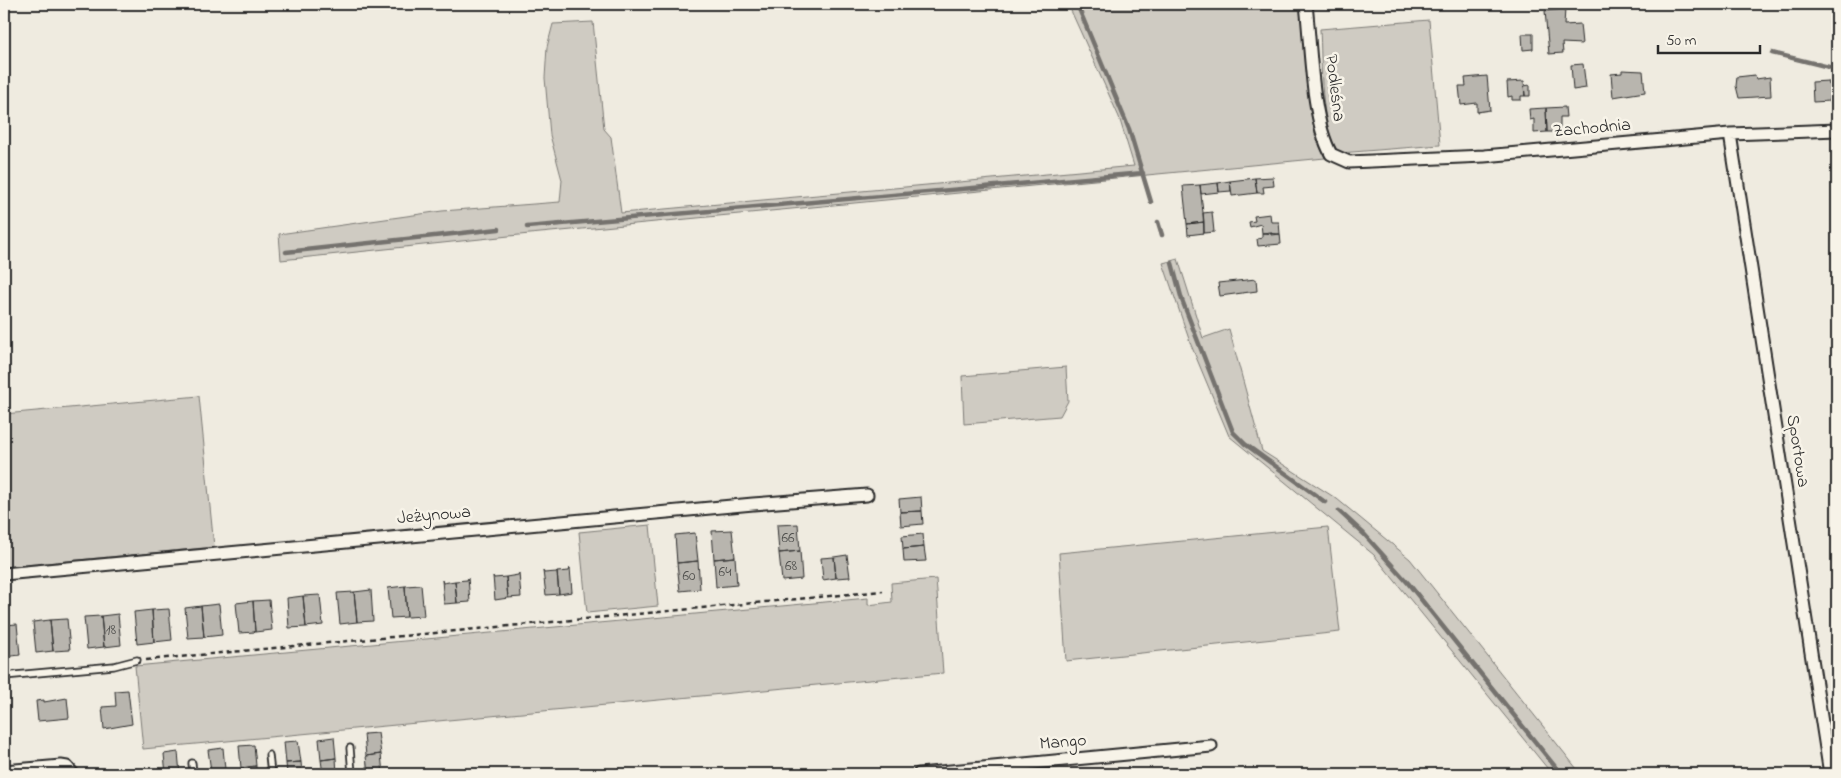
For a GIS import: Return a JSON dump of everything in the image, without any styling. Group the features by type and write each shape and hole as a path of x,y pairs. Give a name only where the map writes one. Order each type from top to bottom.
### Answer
{"street":[{"name":"Podleśna","path":"1306,4 1317,112 1321,130 1332,154 1349,162"},
{"name":"Zachodnia","path":"1349,162 1484,156 1730,134 1837,130"},
{"name":"Sportowa","path":"1730,134 1830,774"},
{"name":"Jeżynowa","path":"4,574 744,504 867,495"},
{"name":"Mango","path":"918,774 1211,746"},
{"path":"4,771 61,766 67,767 73,774"}],"lane":[{"path":"4,676 114,666 137,660"},
{"path":"350,748 352,774"},
{"path":"269,755 271,774"},
{"path":"192,763 193,774"}],"path":[{"path":"137,660 883,591"}],"shaded area":[{"path":"1068,4 1301,4 1315,135 1325,158 509,236 281,260 279,234 442,211 560,202 562,180 550,135 545,78 547,47 553,24 593,22 604,129 611,137 621,213 1134,166 1119,117"},
{"path":"1429,20 1440,145 1340,153 1333,143 1325,113 1320,29"},
{"path":"1178,259 1203,338 1229,329 1262,451 1337,499 1410,559 1581,774 1552,774 1374,555 1229,436 1191,345 1163,263"},
{"path":"1066,367 1068,401 1060,416 964,424 962,376"},
{"path":"199,396 214,547 4,567 4,414"},
{"path":"650,525 658,606 587,613 579,532"},
{"path":"1328,527 1340,632 1066,661 1059,553"},
{"path":"936,579 943,673 143,749 135,666 868,598 868,605 892,602 891,583"}],"building":[{"path":"1565,9 1564,25 1580,24 1582,44 1562,43 1563,53 1549,54 1545,11"},
{"path":"1522,34 1533,34 1533,49 1523,50"},
{"path":"1583,64 1586,88 1573,90 1571,65"},
{"path":"1622,70 1643,71 1645,92 1613,97 1611,74 1622,73"},
{"path":"1755,75 1756,79 1770,77 1771,96 1739,98 1736,86 1737,77"},
{"path":"1487,76 1490,110 1477,112 1477,103 1461,105 1459,86 1466,86 1465,78"},
{"path":"1524,81 1525,96 1521,96 1521,100 1512,100 1512,96 1508,97 1507,82"},
{"path":"1828,81 1829,85 1837,84 1837,97 1829,97 1830,101 1813,102 1812,82"},
{"path":"1530,85 1530,96 1525,96 1524,86"},
{"path":"1565,107 1566,117 1560,117 1560,132 1547,132 1546,108"},
{"path":"1546,108 1547,132 1534,133 1534,119 1530,120 1529,109"},
{"path":"1273,177 1274,186 1263,187 1264,193 1257,193 1255,178"},
{"path":"1255,178 1257,193 1232,196 1230,181"},
{"path":"1230,181 1231,191 1219,192 1218,183"},
{"path":"1218,183 1219,192 1201,194 1200,185"},
{"path":"1200,185 1204,222 1187,224 1183,186"},
{"path":"1212,212 1214,232 1204,233 1203,213"},
{"path":"1270,214 1271,222 1279,222 1280,234 1262,233 1261,224 1250,227 1249,222 1255,221 1254,216"},
{"path":"1204,222 1204,233 1188,235 1187,224"},
{"path":"1271,232 1271,235 1280,234 1281,244 1258,246 1257,239 1262,238 1262,233"},
{"path":"1256,279 1257,291 1220,296 1218,283"},
{"path":"921,497 922,511 900,512 899,499"},
{"path":"922,511 923,524 901,526 900,512"},
{"path":"798,524 800,551 779,553 777,525"},
{"path":"732,530 735,557 714,559 712,531"},
{"path":"695,533 698,561 677,563 675,535"},
{"path":"923,534 924,547 903,549 902,536"},
{"path":"924,547 926,561 904,562 903,549"},
{"path":"800,551 802,579 782,581 779,553"},
{"path":"847,555 850,577 836,578 834,557"},
{"path":"735,557 737,585 716,587 714,559"},
{"path":"834,557 836,578 823,580 821,558"},
{"path":"698,561 700,589 680,591 677,563"},
{"path":"570,568 572,592 559,594 557,572 569,571"},
{"path":"543,571 544,573 557,572 559,594 546,595"},
{"path":"519,573 521,597 508,598 506,577 518,575"},
{"path":"493,576 494,578 506,577 508,598 495,600"},
{"path":"468,578 470,602 457,603 455,581 467,580"},
{"path":"442,580 443,583 455,581 457,603 444,604"},
{"path":"421,585 424,616 407,617 405,586"},
{"path":"405,586 407,617 391,618 388,588"},
{"path":"371,590 373,621 357,622 354,592"},
{"path":"354,592 357,622 340,624 337,593"},
{"path":"320,595 323,625 306,627 303,596"},
{"path":"303,596 306,627 289,628 287,598"},
{"path":"269,600 272,630 255,632 253,601"},
{"path":"253,601 255,632 239,633 236,603"},
{"path":"219,604 222,635 204,637 201,606"},
{"path":"201,606 204,637 188,638 185,608"},
{"path":"169,609 172,640 154,642 152,610"},
{"path":"152,610 154,642 137,644 134,612"},
{"path":"118,614 121,645 104,647 101,616"},
{"path":"101,616 104,647 87,649 84,617"},
{"path":"67,619 70,650 53,651 50,620"},
{"path":"50,620 53,651 36,653 33,622"},
{"path":"17,624 20,655 4,657 4,625"},
{"path":"128,690 132,724 104,729 102,707 116,706 115,691"},
{"path":"67,698 69,718 38,721 36,701 44,700 44,702"},
{"path":"378,733 381,754 366,756 364,734"},
{"path":"334,737 336,758 321,760 319,739"},
{"path":"298,741 301,762 286,763 284,742"},
{"path":"254,745 256,766 241,768 239,746"},
{"path":"223,748 225,769 211,771 208,750"},
{"path":"178,752 180,774 166,774 164,754"},
{"path":"381,754 383,774 368,774 366,756"},
{"path":"336,758 337,774 323,774 321,760"},
{"path":"301,762 302,774 287,774 286,763"},
{"path":"256,766 256,774 242,774 241,768"},
{"path":"225,769 225,774 211,774 211,771"}],"waterway":[{"path":"1077,4 1129,129 1151,202"},
{"path":"1772,53 1837,69"},
{"path":"527,227 1143,173"},
{"path":"1158,222 1162,235"},
{"path":"286,252 499,229"},
{"path":"1172,263 1182,300 1233,432 1245,444 1325,502"},
{"path":"1339,511 1364,534 1408,583 1561,774"}]}
